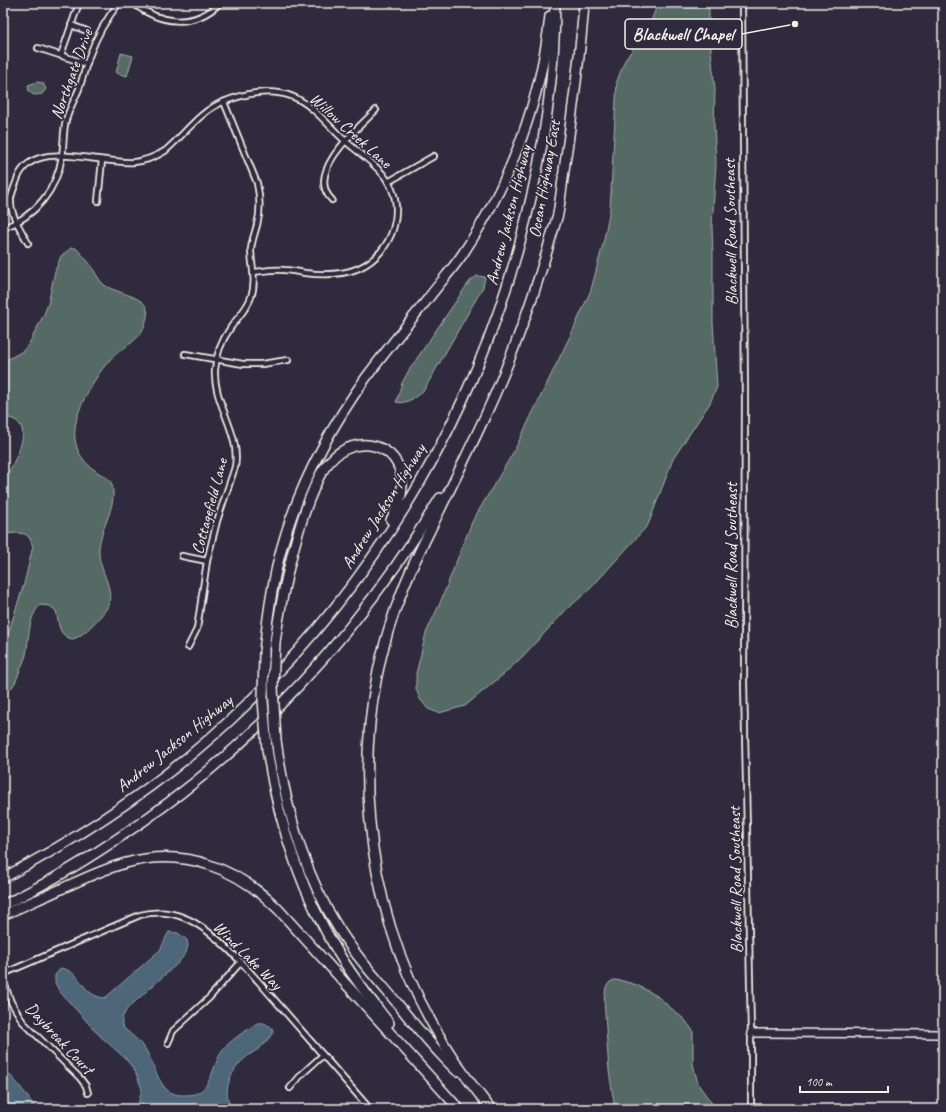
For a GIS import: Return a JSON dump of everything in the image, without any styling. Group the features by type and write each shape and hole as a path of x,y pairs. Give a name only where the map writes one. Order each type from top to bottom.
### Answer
{"highway":[{"path":"423,1068 355,979 315,911 301,878 283,826 267,749 263,700 264,652 278,560 306,480 326,440 354,395 452,268 474,237 493,204 515,156 530,115 544,56 551,3"},
{"name":"Andrew Jackson Highway","path":"3,878 72,840 112,814 189,756 248,703 309,638 338,604 412,497 440,447 475,374 518,254 540,157 552,71 555,3"},
{"name":"Ocean Highway East","path":"483,421 517,339 544,262 557,215 576,84 584,3"},
{"path":"3,906 70,869 148,818 195,783 228,755 287,699 315,669 350,627 411,546 449,484 483,421"},
{"path":"483,421 410,572 393,618 381,657 370,724 368,795 372,841 382,898 392,933 404,966 442,1042 472,1086 491,1109"},
{"path":"365,567 396,509 400,499 402,481 397,465 387,452 373,445 358,444 351,446 336,455 325,467 302,519 287,571 275,642 273,687 276,740 283,785 297,838 310,875 329,913 350,945 378,981 436,1051 472,1086"},
{"path":"3,915 97,873 128,862 159,858 177,858 214,866 249,883 273,903 460,1109"}],"street":[{"path":"61,55 79,3"},
{"name":"Northgate Drive","path":"3,228 17,222 31,213 49,193 57,176 62,156 66,121 98,35 118,3"},
{"path":"132,3 153,16 173,21 189,20 198,17 213,9 220,3"},
{"name":"Blackwell Road Southeast","path":"742,3 745,401 744,682 751,1109"},
{"path":"72,25 87,31"},
{"path":"38,48 87,64"},
{"name":"Willow Creek Lane","path":"28,243 17,222 11,205 11,199 21,171 35,159 45,156 62,156 134,162 143,161 158,156 172,145 204,114 217,105 245,96 268,92 298,99 310,108 345,142 379,170 391,188 395,204 394,225 391,237 386,245 374,259 358,269 334,274 311,274 282,270 254,272"},
{"name":"Cottagefield Lane","path":"188,647 197,629 207,561 237,452 234,437 216,388 216,360 226,334 244,312 250,301 253,289 254,272 251,250 259,214 259,192 254,176 224,102"},
{"path":"332,200 325,189 325,176 330,163 345,142 376,110"},
{"path":"388,182 434,156"},
{"path":"98,201 102,160"},
{"path":"185,354 216,360 252,364 288,360"},
{"path":"182,556 207,561"},
{"name":"Wind Lake Way","path":"3,974 140,915 156,912 171,913 192,921 220,942 241,962 370,1109"},
{"path":"168,1043 173,1031 205,1002 241,962"},
{"name":"Daybreak Court","path":"3,980 11,1002 19,1016 80,1078 86,1086 88,1093"},
{"path":"750,1033 943,1034"},
{"path":"290,1088 302,1074 323,1055"}],"green space":[{"path":"658,3 709,3 709,29 715,91 714,125 716,163 712,226 713,322 717,387 710,403 673,459 648,525 590,589 566,610 505,673 465,706 439,713 428,709 420,699 416,689 416,674 426,633 440,603 472,522 514,451 591,290 610,209 617,81 625,60 649,26"},
{"path":"121,53 133,56 127,76 116,73"},
{"path":"37,82 43,83 46,89 42,94 34,95 29,92 28,85"},
{"path":"71,248 76,248 90,264 103,284 140,300 147,309 146,321 143,329 135,340 113,357 103,368 82,403 76,421 75,436 77,449 80,455 88,465 109,479 112,485 112,502 101,536 99,553 101,566 110,593 110,599 106,610 98,619 82,634 73,639 63,634 61,631 56,611 50,606 40,605 31,622 26,655 18,676 11,688 3,692 3,649 24,584 33,546 29,537 25,534 3,534 3,487 16,458 23,436 21,427 15,420 3,417 3,362 23,351 29,344 48,304 55,271 61,256"},
{"path":"477,276 485,277 483,287 424,390 414,398 407,401 400,403 396,402 402,383 409,370 470,281"},
{"path":"614,980 637,985 657,996 685,1020 693,1031 693,1064 697,1080 700,1087 716,1109 615,1109 609,1071 604,1000 606,987"}],"water":[{"path":"169,932 178,933 187,940 188,946 186,953 178,963 127,1009 122,1018 122,1026 144,1047 165,1088 174,1094 185,1095 194,1094 201,1091 206,1086 223,1050 234,1039 257,1023 264,1023 269,1026 273,1029 273,1034 260,1048 246,1057 239,1064 231,1076 227,1089 227,1096 233,1109 137,1109 142,1089 135,1071 126,1059 99,1035 60,992 55,983 55,975 61,968 68,970 74,974 91,993 105,998 160,950"},
{"path":"3,1067 18,1084 37,1109 4,1109"}],"place":[{"name":"Blackwell Chapel","path":"795,24"}]}
